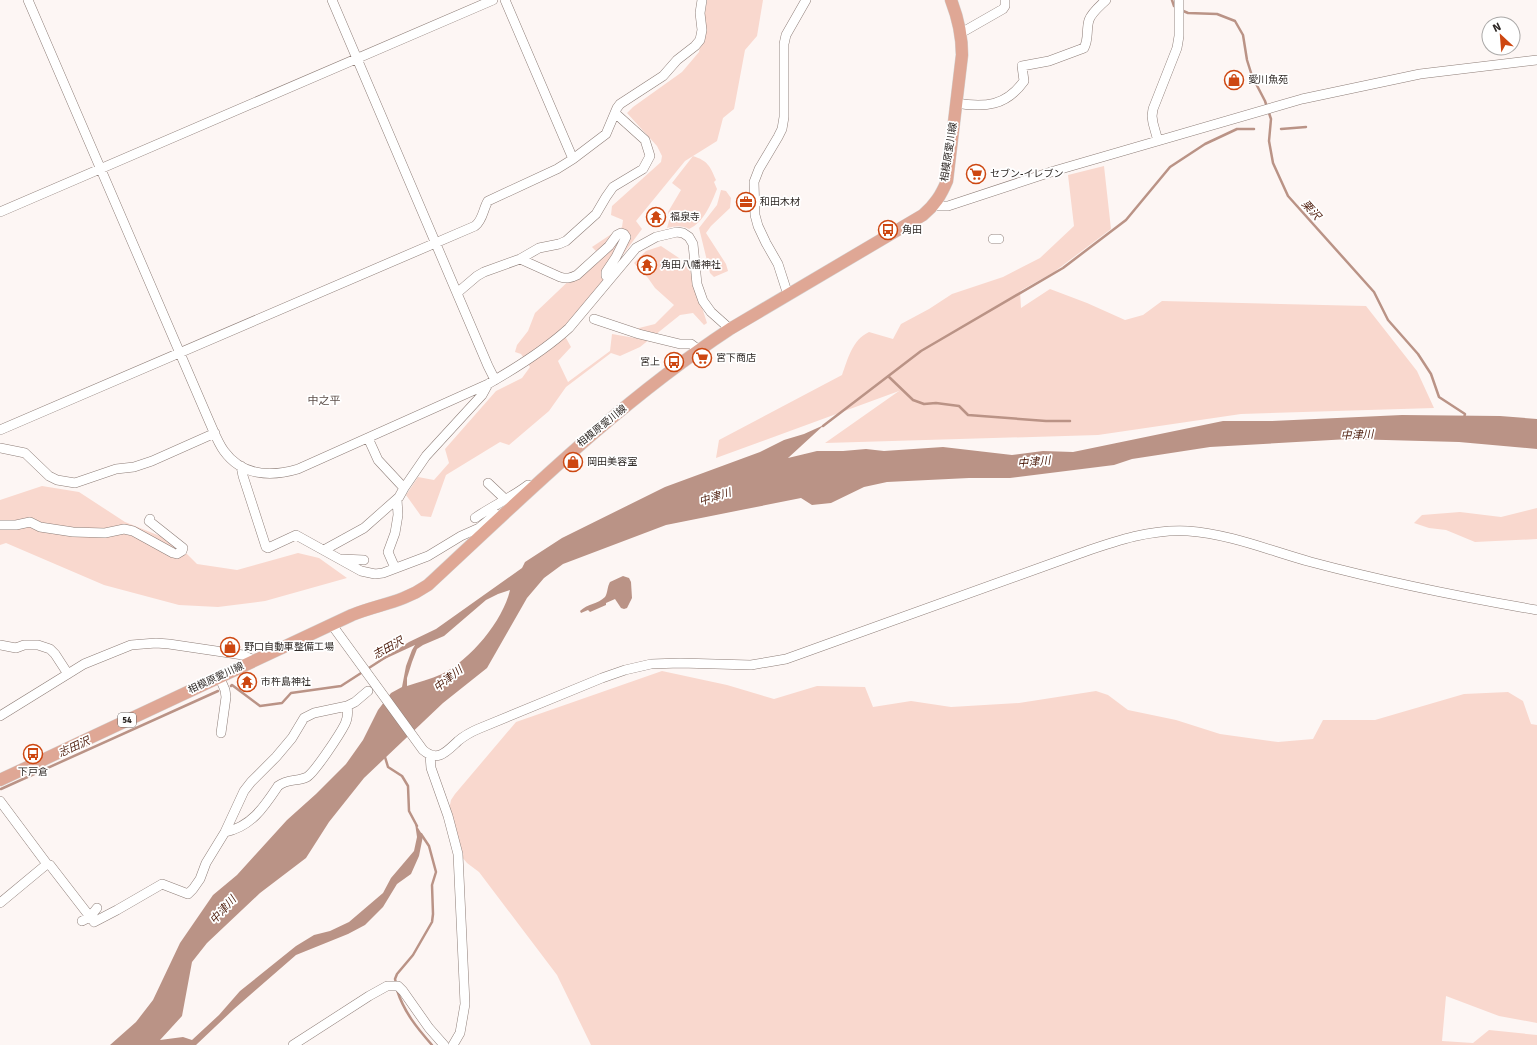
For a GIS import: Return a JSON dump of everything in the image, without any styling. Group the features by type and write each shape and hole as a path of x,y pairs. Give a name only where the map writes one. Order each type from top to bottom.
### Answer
{"main road":[{"name":"相模原愛川線","path":"0,780 218,676 254,660 335,629 362,611 399,601 417,593 428,585 568,455 604,424 699,350 730,329 912,223 933,206 940,196 947,180 962,55 961,33 951,0"}],"street":[{"path":"28,0 215,433 224,451 236,464 263,474 283,473 298,469 492,382 561,336 583,313 630,254 645,243 669,234 683,233 689,237 693,244 700,294 711,312 730,329"},
{"path":"332,0 488,366 492,382"},
{"path":"0,212 493,0"},
{"path":"505,0 573,159"},
{"path":"0,430 436,243 478,223 488,201 557,170 606,134 620,104 663,76 677,60 695,46 700,40 702,30 700,13 702,0"},
{"path":"788,295 778,264 758,226 755,215 754,182 759,169 782,128 784,117 784,44 786,35 806,0"},
{"path":"961,33 1003,9 1006,0"},
{"path":"956,103 980,106 1002,102 1019,88 1024,81 1022,66 1049,61 1084,48 1087,42 1089,20 1094,12 1106,0"},
{"path":"1158,141 1152,116 1153,109 1177,48 1179,1"},
{"path":"933,206 948,206 1002,188 1276,106 1352,87 1420,74 1537,60"},
{"path":"457,293 477,276 520,259 539,248 566,241 596,214 614,187 643,170 650,156 645,140 615,113"},
{"path":"520,259 560,277 567,279 572,278 608,246 616,235 620,233 624,234 626,237 624,243 606,272 606,276 610,279"},
{"path":"594,319 639,334 680,344 691,344 699,350"},
{"path":"324,550 364,528 396,499 426,456 492,382"},
{"path":"0,448 25,453 49,476 57,480 75,484 116,469 134,467 152,461 215,433"},
{"path":"368,438 378,460 404,488"},
{"path":"241,466 266,547 268,548 296,535 369,574 383,573 428,556 461,536 479,528 496,514 502,517"},
{"path":"488,484 506,500"},
{"path":"475,518 530,484 534,486"},
{"path":"395,568 388,552 395,533 398,515 396,499"},
{"path":"0,525 16,526 30,522 40,527 73,532 105,533 128,529 173,553 177,554 182,552 182,548 149,521 150,519"},
{"path":"426,752 433,756 445,752 459,740 478,729 624,670 651,664 680,663 751,665 786,659 1081,553 1128,537 1147,534 1187,531 1216,535 1310,562 1395,583 1537,610"},
{"path":"341,559 364,560"},
{"path":"335,629 426,752 448,816 458,854 466,1004 460,1033 453,1045"},
{"path":"0,716 84,664 121,648 140,644 156,643 217,650 243,655 254,660"},
{"path":"0,645 16,648 24,645 38,645 50,649 68,674"},
{"path":"218,676 225,690 226,697 221,733"},
{"path":"0,801 86,919 94,922 162,884 188,894 200,879 206,863 225,832 244,791 280,753 292,738 304,718 320,711 347,706 355,702 368,691"},
{"path":"225,832 240,827 257,815 278,786 282,783 308,776 319,763 345,724 348,712 347,706"},
{"path":"0,904 47,864"},
{"path":"86,919 97,908"},
{"path":"293,1045 310,1032 369,996 391,986 398,986 429,1028 444,1045"}],"shaded area":[{"path":"707,0 763,0 757,36 745,50 734,109 723,118 717,141 685,161 636,221 642,229 582,310 561,329 571,347 558,361 568,382 610,351 612,334 635,338 639,328 655,324 674,305 655,288 634,263 646,251 661,246 688,264 707,323 704,325 693,313 680,315 640,347 620,356 611,353 566,387 549,411 509,445 500,442 446,475 431,517 421,516 406,495 418,477 434,480 449,463 445,449 496,391 522,378 530,367 521,354 515,352 517,345 528,331 535,313 598,253 592,247 622,227 623,220 611,215 612,206 661,162 662,156 657,146 627,113 633,107 682,72 699,52"},
{"path":"693,156 705,162 710,168 716,180 714,182 717,189 703,217 694,226 689,229 678,226 667,228 670,217 668,212 681,190 672,183"},
{"path":"1104,166 1111,229 1054,272 1020,291 1021,308 1050,289 1125,320 1143,315 1162,301 1366,306 1417,371 1434,408 1241,414 1098,435 825,443 899,391 716,458 719,440 842,375 851,350 863,335 869,332 893,339 901,324 929,309 952,294 1003,277 1040,258 1074,226 1068,175"},
{"path":"721,190 726,191 731,198 730,208 711,226 706,233 726,264 728,271 714,277 710,273 699,228 717,205"},
{"path":"42,486 79,492 125,522 175,542 197,564 237,570 298,553 319,558 347,578 265,601 218,607 179,605 104,585 6,543 0,545 0,500"},
{"path":"1537,508 1537,539 1475,542 1446,530 1429,528 1414,523 1422,515 1460,512 1501,517"},
{"path":"662,671 727,685 774,699 817,686 865,687 873,707 911,701 951,707 1019,703 1096,691 1108,695 1128,710 1176,720 1220,734 1278,742 1313,739 1323,720 1375,720 1464,694 1508,692 1523,701 1531,724 1537,725 1537,1023 1499,1016 1446,996 1442,1041 1473,1043 1489,1030 1537,1035 1537,1045 591,1045 557,975 479,872 467,863 457,851 449,810 451,800 455,794 516,722"}],"water":[{"name":"中津川","path":"1402,415 1500,416 1537,419 1537,449 1459,442 1349,439 1210,447 1132,459 1114,465 1010,478 969,478 887,482 864,487 831,503 812,505 801,498 666,525 563,564 544,578 527,598 487,668 443,703 364,778 329,822 306,858 260,893 207,943 192,962 182,1016 160,1040 183,1037 192,1040 219,1015 240,991 296,946 314,935 330,931 349,922 383,893 391,878 414,851 417,837 415,823 423,836 419,856 411,874 397,884 383,907 365,925 348,934 296,955 234,1009 196,1045 110,1045 136,1022 153,1000 180,943 213,895 237,875 287,820 346,764 363,740 378,710 391,693 402,687 406,666 415,645 376,663 409,642 436,629 522,568 525,562 562,538 665,487 760,452 784,440 804,434 824,425 788,458 817,451 866,449 884,451 943,447 1012,455 1043,451 1073,452 1223,421 1272,421","holes":["510,590 506,602 493,627 474,649 453,668 442,674 407,686 407,678 417,649 444,636 486,600"]},
{"path":"623,576 629,578 631,582 632,598 627,608 621,608 615,599 590,612 588,610 581,613 580,611 589,605 605,597 610,582"}],"waterway":[{"name":"栗沢","path":"1172,0 1174,6 1177,7"},
{"name":"栗沢","path":"1181,10 1188,13 1217,14 1235,21 1243,35 1247,60 1252,76 1265,101 1271,119 1269,141 1273,163 1288,196 1374,292 1388,320 1418,354 1431,374 1439,397 1465,414 1464,418"},
{"path":"1281,129 1306,127"},
{"path":"823,426 921,351 1063,268 1126,220 1170,167 1205,144 1237,129 1254,129"},
{"path":"888,376 913,400 924,404 936,403 959,406 968,415 1046,421 1070,421"},
{"name":"志田沢","path":"231,686 232,685 260,706 282,703 291,693 341,686 389,655"},
{"name":"志田沢","path":"1,789 218,691"},
{"path":"385,757 388,767 402,776 408,786 409,811 417,826"},
{"path":"396,983 395,979 397,974 413,955 432,922 432,885 436,872 429,846 421,834"},
{"path":"397,990 403,1005 421,1032 432,1045"}],"place":[{"name":"愛川魚苑","path":"1234,80"},
{"name":"セブン-イレブン","path":"976,174"},
{"name":"和田木材","path":"746,202"},
{"name":"福泉寺","path":"656,217"},
{"name":"角田","path":"888,230"},
{"name":"角田八幡神社","path":"647,265"},
{"name":"宮下商店","path":"702,358"},
{"name":"宮上","path":"674,362"},
{"name":"岡田美容室","path":"573,462"},
{"name":"野口自動車整備工場","path":"230,647"},
{"name":"市杵島神社","path":"247,682"},
{"name":"下戸倉","path":"33,754"}],"district":[{"name":"中之平","path":"324,400"}]}
